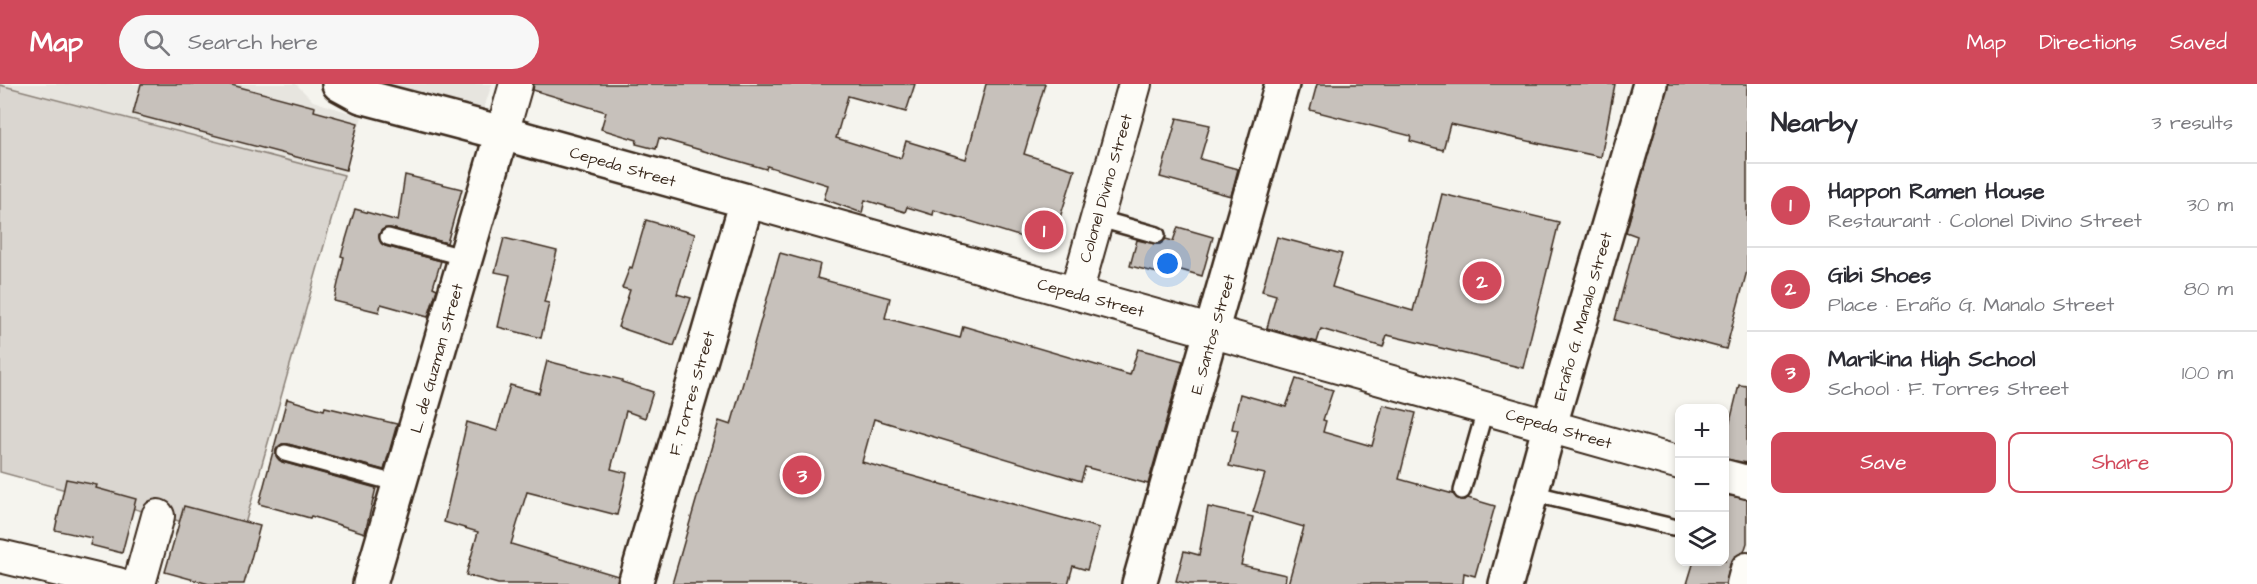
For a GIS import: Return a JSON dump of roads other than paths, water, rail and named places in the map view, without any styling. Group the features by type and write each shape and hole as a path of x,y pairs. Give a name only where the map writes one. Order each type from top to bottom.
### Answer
{"street":[{"name":"Cepeda Street","path":"339,84 361,96 747,201 1675,462"},
{"path":"502,133 516,84"},
{"name":"E. Santos Street","path":"1139,584 1282,84"},
{"name":"Eraño G. Manalo Street","path":"1506,584 1650,84"},
{"name":"Colonel Divino Street","path":"1076,293 1131,85"},
{"name":"L. de Guzman Street","path":"370,584 502,133"},
{"name":"F. Torres Street","path":"635,584 747,201"},
{"path":"1729,477 1747,482"},
{"path":"139,584 158,516"},
{"path":"0,556 118,584"},
{"path":"1743,584 1747,568"}],"lane":[{"path":"1096,218 1157,235"},
{"path":"388,237 466,258"},
{"path":"1462,491 1486,407"},
{"path":"285,453 399,484"},
{"path":"1531,493 1672,527"}],"place":[{"name":"Happon Ramen House","path":"1044,230"},
{"name":"Gibi Shoes","path":"1482,281"},
{"name":"Marikina High School","path":"802,475"}]}
